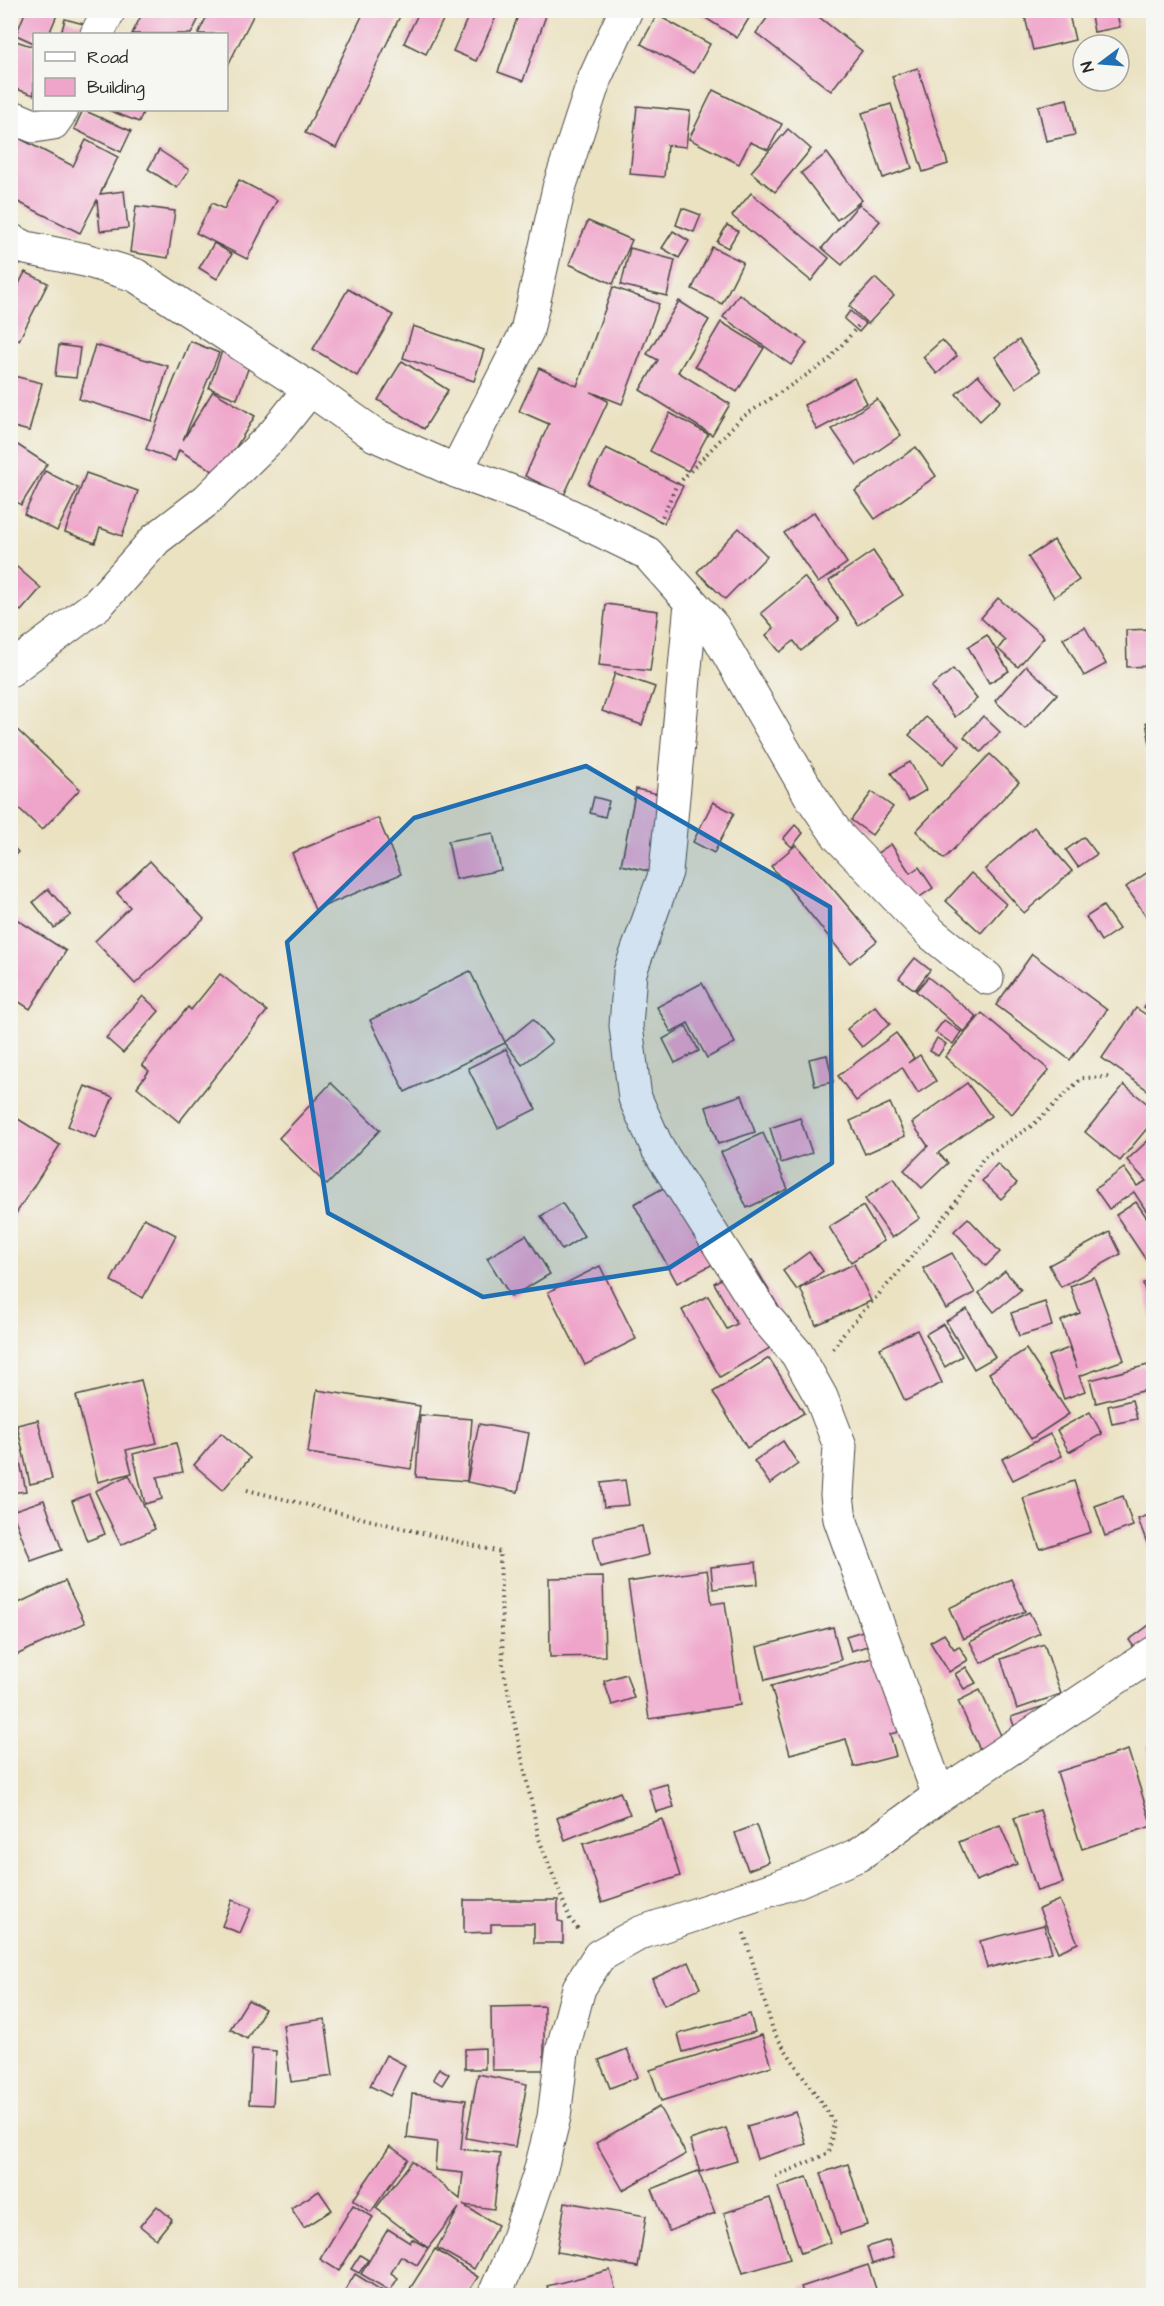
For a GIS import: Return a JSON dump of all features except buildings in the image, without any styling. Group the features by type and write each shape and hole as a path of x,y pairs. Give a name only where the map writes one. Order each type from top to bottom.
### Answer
{"street":[{"path":"98,33 109,10"},
{"path":"456,471 527,331 559,188 595,78 626,10"},
{"path":"10,116 34,126 52,123 61,111"},
{"path":"10,240 26,248 85,260 135,275 310,389 375,435 456,471 550,506 647,553 713,627 810,795 839,837 932,934 987,978"},
{"path":"10,670 98,604 156,539 207,500 275,433 310,389"},
{"path":"691,603 666,872 630,972 626,1026 635,1098 658,1149 765,1317 796,1354 821,1397 840,1446 837,1495 840,1519 939,1796"},
{"path":"494,2295 514,2250 539,2176 554,2117 561,2052 579,1988 599,1956 640,1933 797,1881 858,1855 939,1796 1154,1653"}],"path":[{"path":"647,553 676,486 741,418 828,361 859,325"},
{"path":"813,1383 842,1335 898,1273 954,1205 984,1157 1033,1125 1082,1078 1111,1077"},
{"path":"247,1490 500,1552 502,1667 539,1839 570,1919 599,1956"},
{"path":"742,1926 774,2033 834,2122 830,2153 772,2178"}],"highlighted area":[{"path":"586,766 830,907 832,1163 669,1268 483,1297 328,1213 287,942 414,818"}]}
